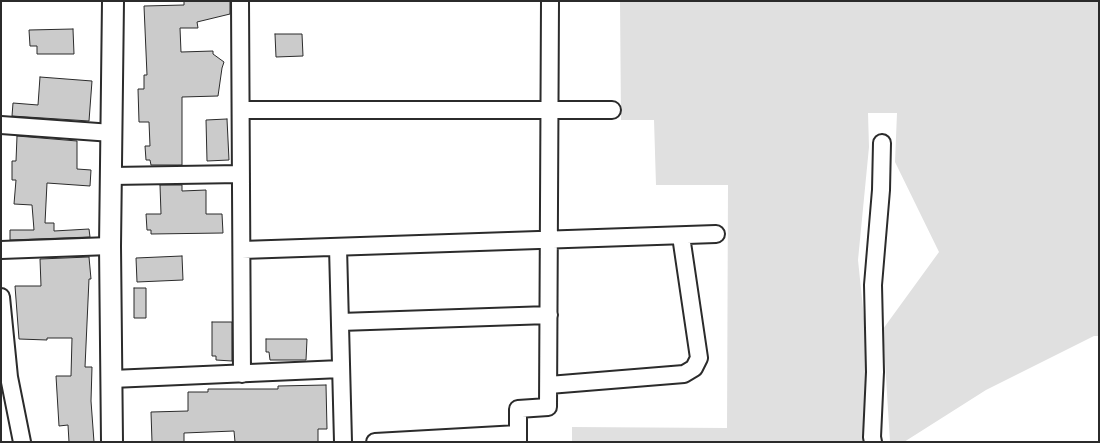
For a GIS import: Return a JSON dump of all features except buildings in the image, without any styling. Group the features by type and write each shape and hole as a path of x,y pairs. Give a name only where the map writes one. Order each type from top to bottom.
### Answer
{"street":[{"path":"112,442 110,246 113,1"},
{"path":"240,1 242,374"},
{"path":"375,442 518,438 518,409 548,407 550,1"},
{"path":"241,110 612,110"},
{"path":"1,125 112,133"},
{"path":"873,442 875,372 873,285 881,190 882,143"},
{"path":"111,176 241,174"},
{"path":"242,250 716,234"},
{"path":"549,384 684,374 694,368 700,358 681,236"},
{"path":"1,250 110,246"},
{"path":"338,247 343,442"},
{"path":"1,297 5,377 22,442"},
{"path":"340,322 549,315"},
{"path":"112,380 341,369"}],"shaded area":[{"path":"620,1 1099,1 1099,336 1094,336 986,390 904,442 890,442 883,329 939,252 895,162 897,113 868,113 869,147 858,260 867,347 863,442 572,442 572,427 727,428 728,185 656,185 654,120 621,120"}]}
